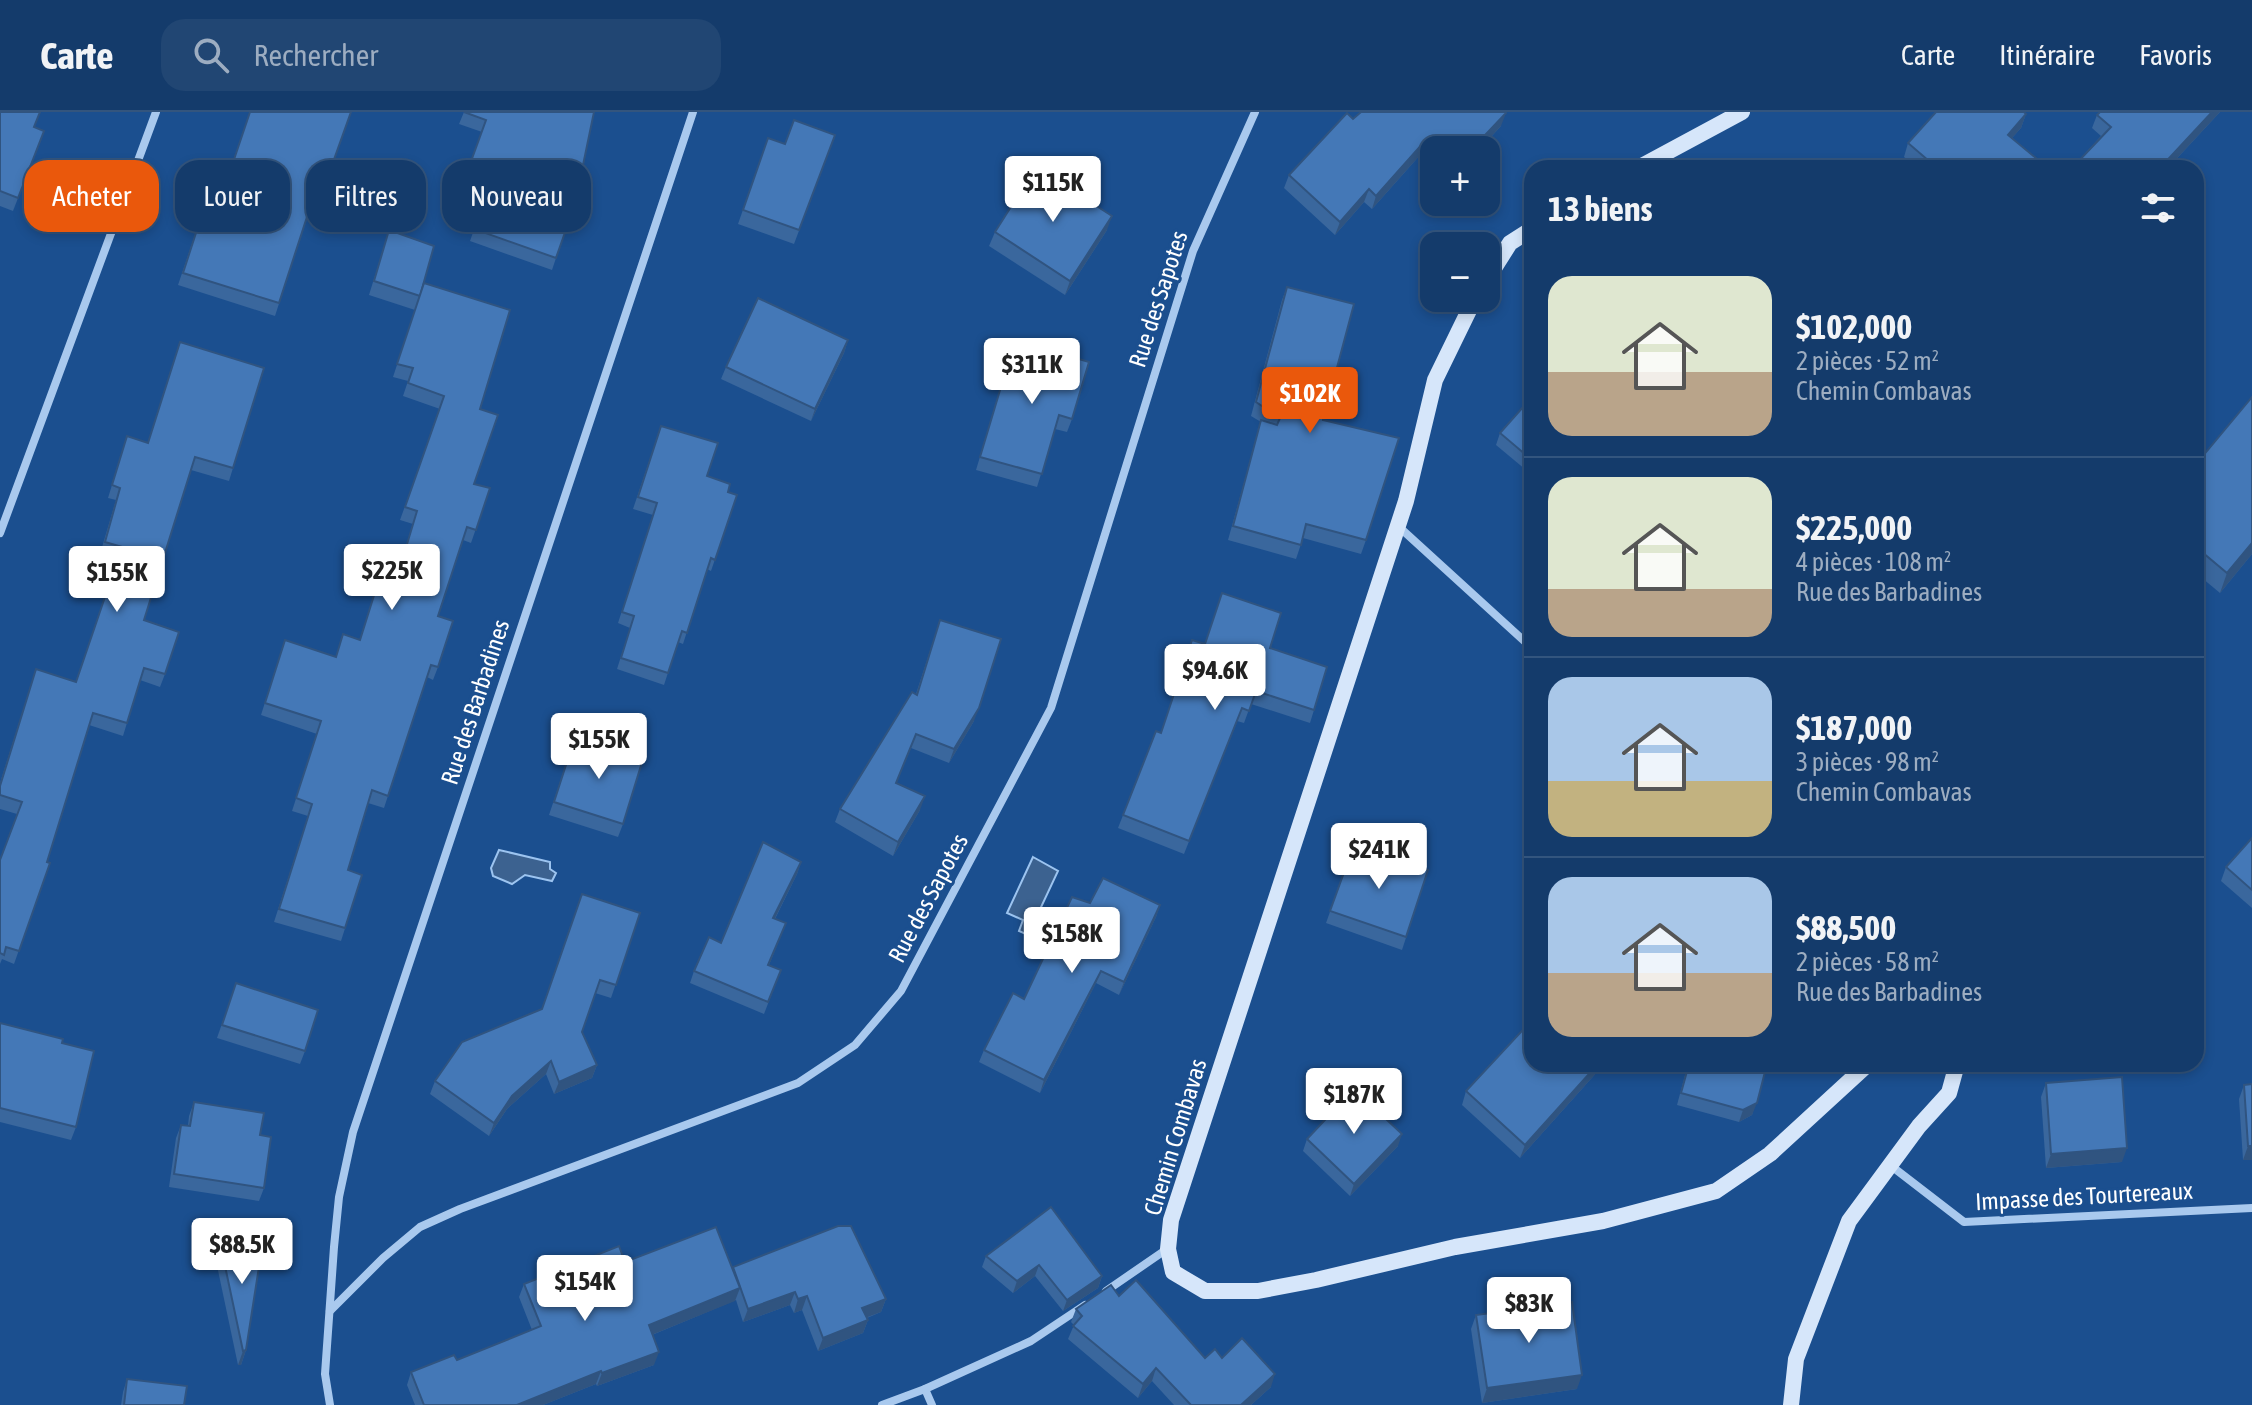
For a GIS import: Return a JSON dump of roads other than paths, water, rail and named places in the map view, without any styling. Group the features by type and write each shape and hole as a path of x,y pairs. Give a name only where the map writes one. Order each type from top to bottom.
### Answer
{"street":[{"path":"0,533 156,112"},
{"name":"Rue des Barbadines","path":"330,1311 339,1197 353,1132 693,112"},
{"name":"Rue des Sapotes","path":"330,1311 383,1258 420,1227 460,1209 798,1083 855,1045 901,991 1051,708 1193,251 1255,112"},
{"path":"1653,160 1742,112"},
{"path":"1500,259 1510,243 1524,234"},
{"name":"Chemin Combavas","path":"1468,312 1435,380 1406,501 1171,1220 1168,1249 1173,1272 1205,1291 1258,1291 1455,1247 1603,1221 1716,1191 1770,1154 1859,1072"},
{"path":"1398,525 1524,641"},
{"path":"1791,1405 1796,1359 1849,1221 1919,1126 1949,1093 1955,1072"},
{"name":"Impasse des Tourtereaux","path":"1890,1165 1964,1222 2252,1208"},
{"path":"882,1405 1031,1341 1168,1249"},
{"path":"330,1311 325,1374 330,1405"},
{"path":"925,1389 932,1405"}],"water":[{"path":"499,850 550,862 550,869 556,873 552,881 525,875 512,884 493,876 491,868"},
{"path":"1033,857 1058,871 1028,935 1019,931 1023,920 1007,913"}]}
